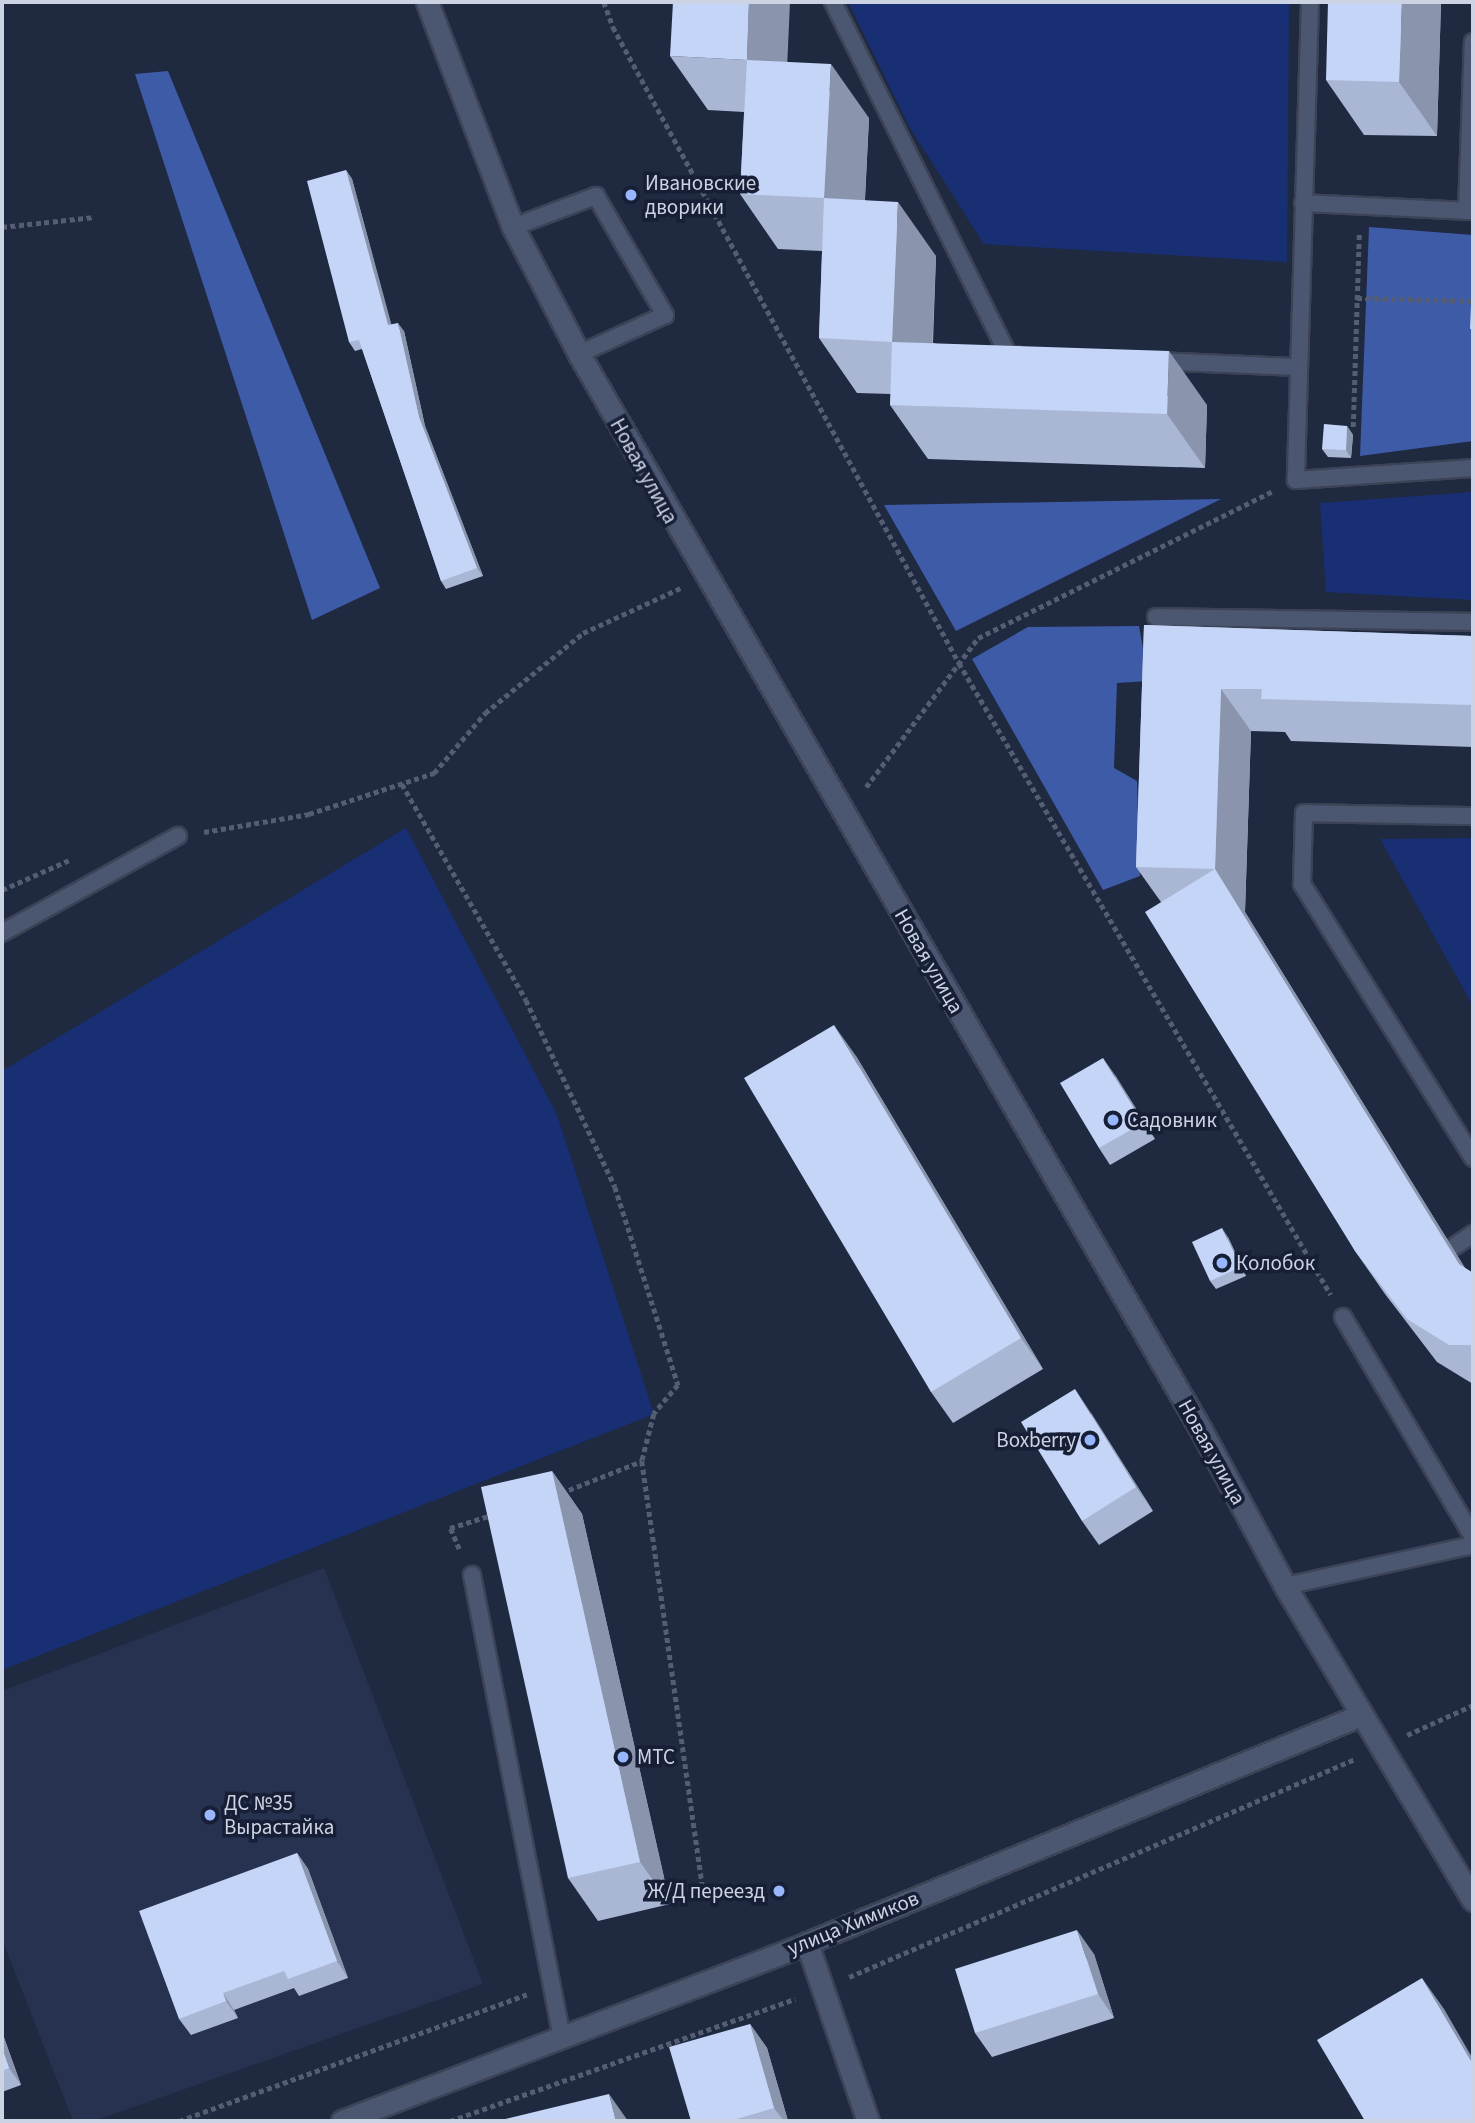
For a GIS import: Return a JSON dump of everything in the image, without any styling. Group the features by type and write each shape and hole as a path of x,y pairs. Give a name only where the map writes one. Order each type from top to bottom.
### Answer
{"street":[{"name":"Новая улица","path":"427,2 513,228 579,354 704,577 1201,1430 1285,1586 1473,1900"},
{"name":"улица Химиков","path":"342,2121 807,1943 1361,1716"},
{"path":"807,1943 820,1990 868,2121"}],"lane":[{"path":"833,2 1008,355 1035,356"},
{"path":"1310,2 1296,367 1296,480 1473,468"},
{"path":"1303,203 1470,211 1473,42"},
{"path":"513,228 596,196 665,315 579,354"},
{"path":"1145,360 1296,367"},
{"path":"1156,617 1473,622"},
{"path":"1473,816 1304,813 1302,884 1473,1158"},
{"path":"2,933 178,836"},
{"path":"1455,1246 1473,1234"},
{"path":"1343,1317 1473,1537"},
{"path":"1285,1586 1473,1545"},
{"path":"472,1576 562,2038"}],"path":[{"path":"604,2 613,27 959,663 1343,1317"},
{"path":"1353,427 1360,206"},
{"path":"2,226 94,217"},
{"path":"1357,298 1473,301"},
{"path":"845,815 978,638 1296,480"},
{"path":"178,836 309,814 434,773 485,713 583,633 704,577"},
{"path":"402,784 526,1000 615,1187 678,1385 654,1414 642,1461 704,1894"},
{"path":"2,890 72,859"},
{"path":"548,1497 642,1461"},
{"path":"472,1576 450,1528 499,1513"},
{"path":"450,2121 820,1990 1381,1748 1473,1705"},
{"path":"179,2121 552,1985"}],"shaded area":[{"path":"848,2 1289,2 1287,262 984,244 910,128"},
{"path":"168,71 380,588 312,620 135,74"},
{"path":"1369,227 1473,235 1473,441 1360,456"},
{"path":"1473,492 1473,600 1326,592 1320,503"},
{"path":"1221,499 956,631 884,505"},
{"path":"1139,626 1149,681 1117,683 1114,768 1137,781 1140,876 1103,890 972,659 1028,627"},
{"path":"406,828 557,1115 654,1414 2,1670 2,1071"},
{"path":"1473,838 1473,1006 1380,839"},
{"name":"ДС №35 Вырастайка","path":"324,1568 483,1984 94,2121 73,2121 2,1939 2,1691"}],"building":[{"path":"673,2 749,2 747,60 670,56"},
{"path":"1328,2 1402,2 1399,82 1326,80"},
{"path":"747,60 831,64 824,198 740,194"},
{"path":"346,170 388,325 398,323 419,417 477,568 441,581 359,340 349,342 307,181"},
{"path":"824,198 898,202 892,342 819,338"},
{"path":"1473,259 1473,329 1470,329"},
{"path":"892,342 1169,351 1167,414 890,405"},
{"path":"1324,424 1347,426 1346,450 1322,449"},
{"path":"1144,625 1473,636 1473,705 1261,699 1262,689 1221,689 1215,869 1136,867"},
{"path":"1215,869 1459,1264 1473,1273 1473,1345 1449,1345 1407,1319 1355,1251 1145,912"},
{"path":"834,1025 1021,1338 931,1392 744,1078"},
{"name":"Садовник","path":"1103,1058 1143,1123 1099,1148 1060,1083"},
{"name":"Колобок","path":"1222,1228 1241,1267 1210,1281 1192,1242"},
{"path":"1075,1389 1136,1487 1082,1521 1021,1422"},
{"path":"552,1471 640,1862 568,1878 481,1487"},
{"path":"297,1853 337,1961 288,1979 284,1971 223,1993 226,2001 179,2019 139,1911"},
{"path":"1077,1930 1098,1994 975,2033 955,1969"},
{"path":"1422,1978 1473,2064 1473,2121 1365,2121 1317,2040"},
{"path":"750,2024 774,2108 730,2121 691,2121 669,2047"},
{"path":"2,2048 9,2068 2,2071"},
{"path":"609,2094 616,2121 497,2121"}],"place":[{"name":"Ивановские дворики","path":"631,195"},
{"name":"Садовник","path":"1113,1120"},
{"name":"Колобок","path":"1222,1263"},
{"name":"Boxberry","path":"1090,1440"},
{"name":"МТС","path":"623,1757"},
{"name":"ДС №35 Вырастайка","path":"210,1815"},
{"name":"Ж/Д переезд","path":"779,1891"}]}
